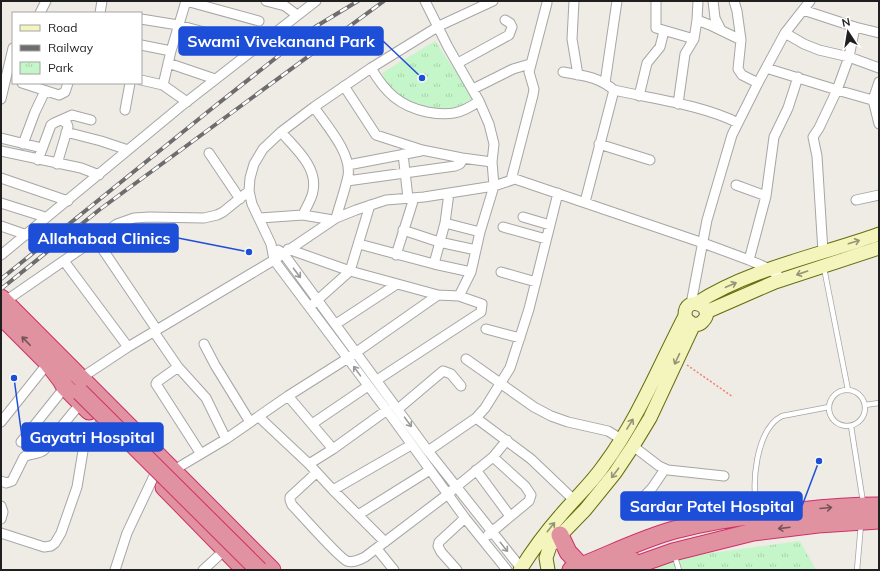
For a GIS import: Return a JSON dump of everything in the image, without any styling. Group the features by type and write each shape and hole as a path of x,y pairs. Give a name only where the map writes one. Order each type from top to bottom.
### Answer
{"highway":[{"path":"2,306 48,363 259,570"},
{"path":"2,306 73,388 101,423 245,570"},
{"path":"73,388 174,470 272,570"},
{"path":"560,535 568,552 579,569 656,542 692,532 873,513"},
{"path":"622,570 749,525"},
{"path":"604,570 654,551 689,540 749,525"}],"main road":[{"path":"521,569 536,545 604,466 638,412 655,376 695,312 707,296 770,270 879,234"},
{"path":"695,312 824,265 879,248"},
{"path":"530,554 547,564 550,546 584,510 615,473 650,418 678,359 695,312"},
{"path":"655,376 667,381"}],"street":[{"path":"40,12 46,1"},
{"path":"102,1 103,12"},
{"path":"162,85 170,51 186,1 259,21"},
{"path":"266,1 285,6 297,15"},
{"path":"1,255 215,79 316,1"},
{"path":"426,1 458,64 479,101 489,124 494,144 492,162 494,186 480,232 471,272 459,296"},
{"path":"493,1 439,26 371,68 314,107 281,132 263,150 254,164 250,178 249,191 252,204 260,218 271,244 274,260 387,410 465,518 507,570"},
{"path":"574,1 572,39 578,75"},
{"path":"605,83 617,1"},
{"path":"656,1 656,28 694,39"},
{"path":"678,104 685,54 694,39 698,1"},
{"path":"713,1 715,18 721,30"},
{"path":"733,1 737,11 741,40 738,65 739,72 758,83"},
{"path":"695,312 707,220 732,134 785,33 810,1"},
{"path":"511,180 533,95 534,89 529,76 530,64 547,3"},
{"path":"803,10 879,33"},
{"path":"142,19 178,25 256,46"},
{"path":"458,64 509,35 512,27 510,22 505,20"},
{"path":"697,20 741,40"},
{"path":"823,252 817,156 812,137 819,128 837,90 849,57 855,26"},
{"path":"639,96 647,63 660,47 664,31"},
{"path":"785,33 804,44 819,50 849,57 879,68"},
{"path":"142,44 170,51"},
{"path":"1,99 10,79 12,58"},
{"path":"168,63 215,79"},
{"path":"473,89 513,69 530,64"},
{"path":"371,68 386,91 398,101 414,109 440,115 451,114 469,108 479,101"},
{"path":"766,68 876,101"},
{"path":"563,72 595,78 614,90 726,116 738,123"},
{"path":"749,260 766,196 774,137 788,108 798,77"},
{"path":"142,80 162,85 187,102"},
{"path":"879,82 876,101 879,124"},
{"path":"25,84 59,95 62,95 65,92 68,84"},
{"path":"125,110 130,84"},
{"path":"344,86 376,135 422,150 463,159 492,162"},
{"path":"585,202 614,90"},
{"path":"23,144 45,91"},
{"path":"314,107 342,148 348,164 347,181 334,219"},
{"path":"38,160 51,125 72,115 91,120"},
{"path":"57,164 67,124 62,120"},
{"path":"66,132 128,150"},
{"path":"281,132 302,156 312,173 314,183 313,192 303,215"},
{"path":"1,138 42,148"},
{"path":"599,144 650,160"},
{"path":"348,164 422,150"},
{"path":"1,151 81,168 99,175"},
{"path":"209,153 240,199"},
{"path":"396,255 411,198 405,172 403,154"},
{"path":"347,181 455,166 460,164 463,159"},
{"path":"1,178 68,201"},
{"path":"21,442 73,388 128,348 274,260 285,251 334,219 386,200 411,198 494,186 515,179 749,260 770,270 782,280"},
{"path":"736,184 766,196"},
{"path":"2,306 95,238 117,224 134,218 204,218 217,215 224,212 249,191"},
{"path":"434,264 445,223 449,193"},
{"path":"428,450 476,418 485,408 510,368 530,309 558,193"},
{"path":"856,200 879,194"},
{"path":"1,203 42,216"},
{"path":"309,307 350,271 370,205"},
{"path":"260,218 303,215 334,219"},
{"path":"523,217 550,225"},
{"path":"528,234 534,220"},
{"path":"445,223 480,232"},
{"path":"1,226 26,235"},
{"path":"503,227 546,239"},
{"path":"403,230 439,242 476,250"},
{"path":"95,238 178,367 206,398 226,439"},
{"path":"271,244 285,251 350,271 438,295 459,296 482,304 481,312 377,380"},
{"path":"359,244 396,255 471,272"},
{"path":"285,251 318,300 428,450 521,569"},
{"path":"64,261 128,348"},
{"path":"501,272 536,282"},
{"path":"336,324 397,284"},
{"path":"174,470 226,439 288,396 348,358 438,295"},
{"path":"486,329 520,338"},
{"path":"204,344 250,422"},
{"path":"466,359 534,407 551,416 608,432 621,439"},
{"path":"1,422 48,363"},
{"path":"178,367 156,384 201,454"},
{"path":"398,409 443,371 451,374 461,386"},
{"path":"312,424 368,386"},
{"path":"1,481 6,483 12,481 24,457 44,450 61,427 73,388"},
{"path":"288,396 333,450"},
{"path":"309,464 333,450 387,410"},
{"path":"259,417 309,464 316,473 386,542"},
{"path":"476,418 531,459 575,501"},
{"path":"1,533 44,547 55,544 61,533 77,487 84,445 89,436 101,423"},
{"path":"316,473 290,497 292,505 345,560 359,560 377,549 448,494 493,456 507,440"},
{"path":"333,490 411,445"},
{"path":"633,446 665,469 724,476"},
{"path":"483,539 531,498 530,492 493,456"},
{"path":"629,512 652,488 665,469"},
{"path":"358,515 430,470"},
{"path":"476,470 510,516"},
{"path":"115,570 127,533 154,476"},
{"path":"1,506 3,512 1,519"},
{"path":"457,570 440,552 438,546 439,542 465,518"},
{"path":"203,570 241,538"},
{"path":"377,549 394,570"}],"lane":[{"path":"824,265 848,390"},
{"path":"843,390 848,390 859,394 863,398 865,405 864,415 861,420 851,426 846,426 835,422 832,418 829,407 833,396 843,390"},
{"path":"865,405 879,403"},
{"path":"749,525 756,504 755,480 759,448 770,426 776,419 782,416 829,407"},
{"path":"851,426 873,513 857,570"},
{"path":"673,552 678,570"}],"path":[{"path":"678,359 733,397"}],"green space":[{"path":"435,41 473,97 465,103 455,107 445,109 433,108 421,106 411,102 401,97 391,89 382,73"},
{"path":"800,541 816,570 625,570 637,563"}],"railway":[{"path":"1,279 315,27 358,1"},
{"path":"1,289 99,210 384,1"}],"place":[{"name":"Swami Vivekanand Park","path":"422,78"},
{"name":"Allahabad Clinics","path":"249,252"},
{"name":"Gayatri Hospital","path":"14,378"},
{"name":"Sardar Patel Hospital","path":"819,461"}]}
